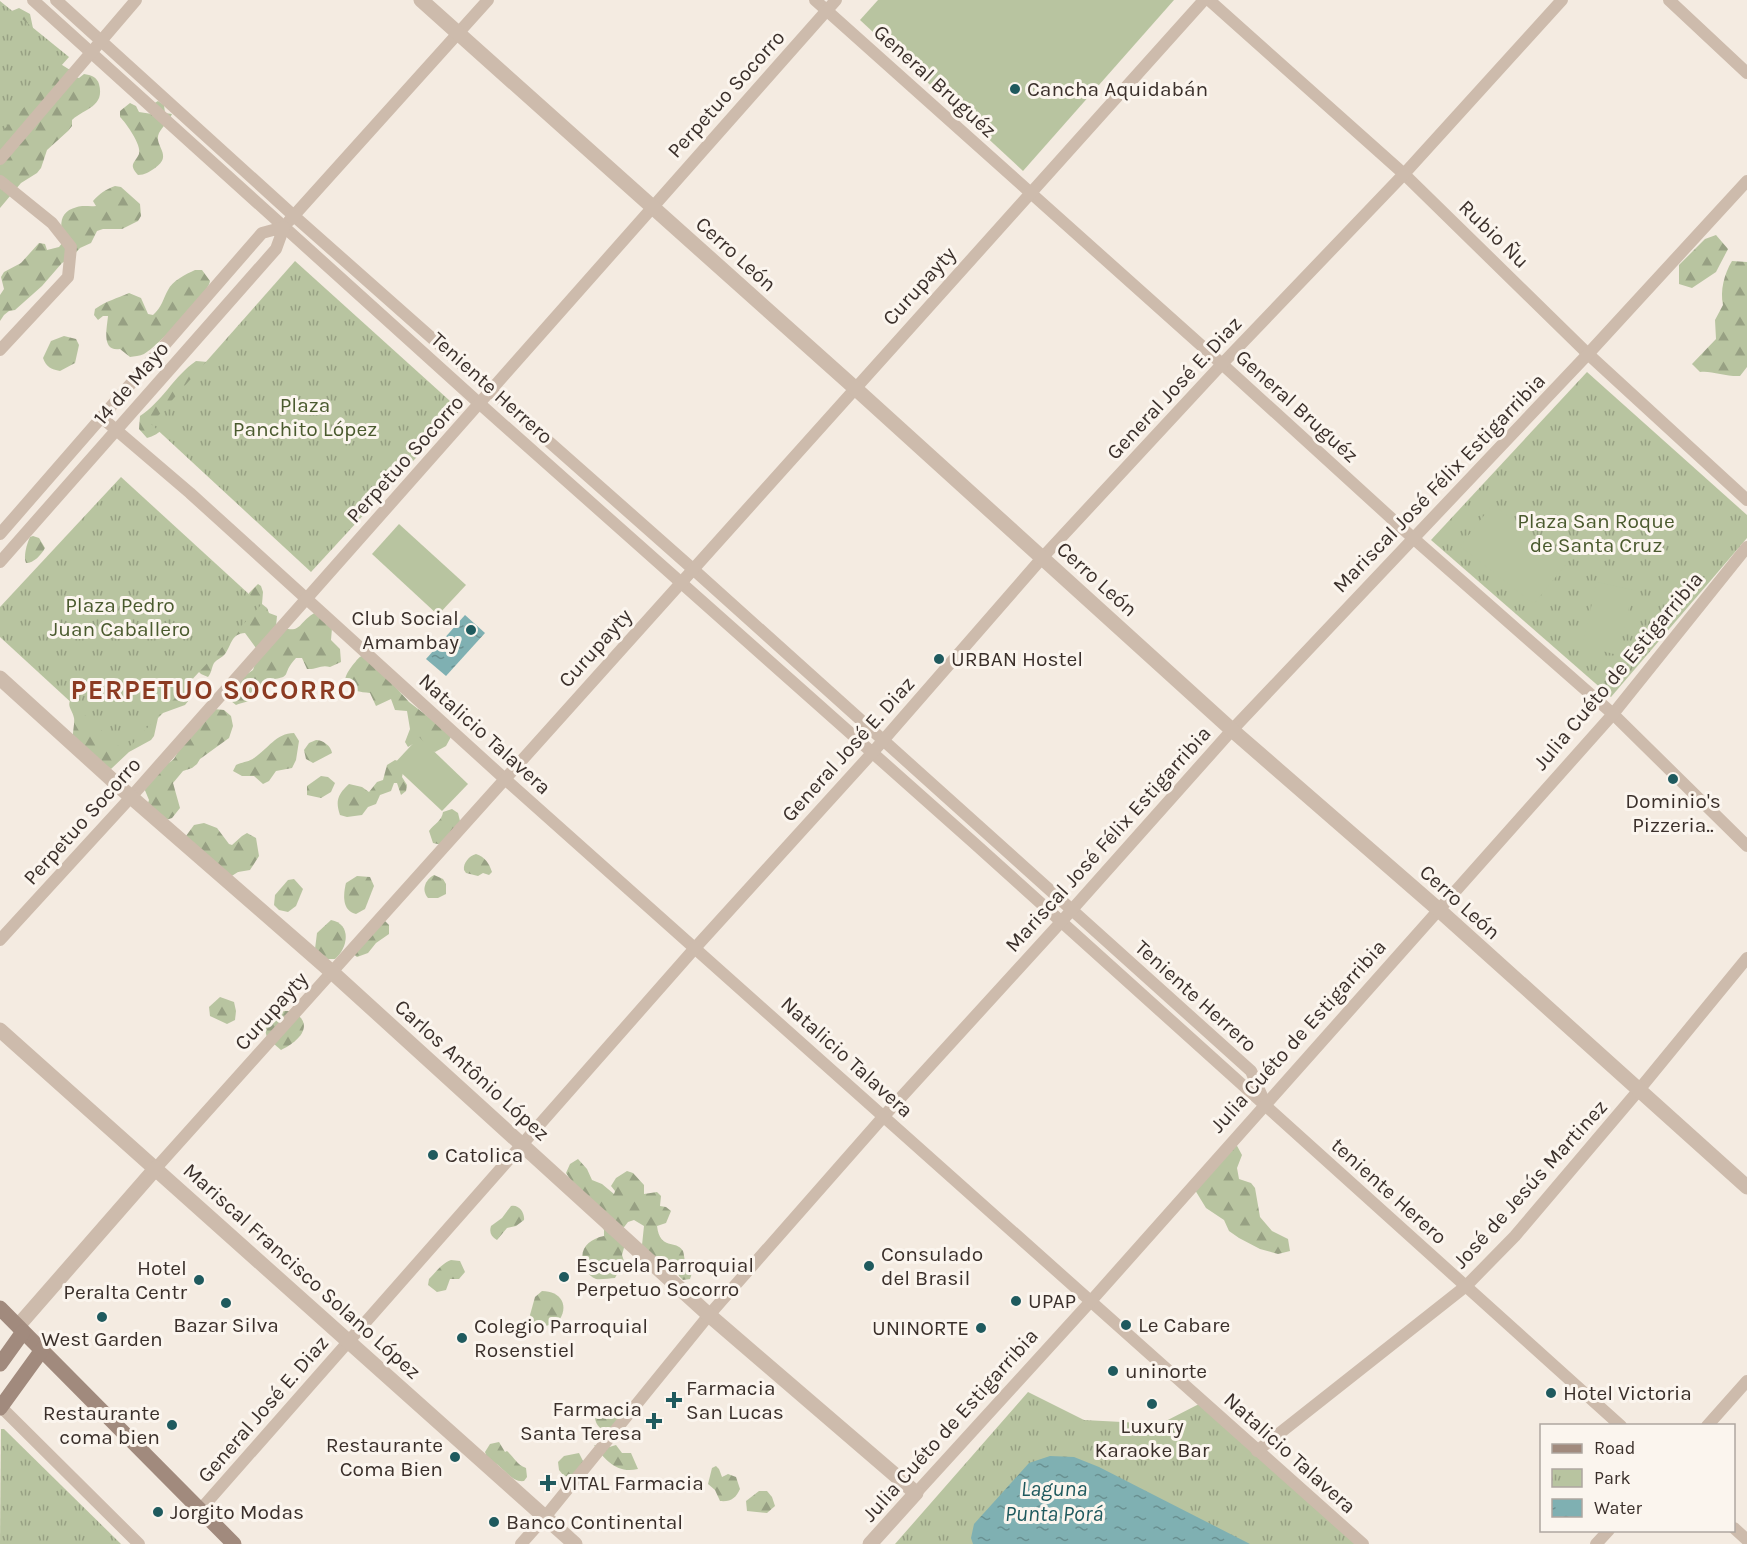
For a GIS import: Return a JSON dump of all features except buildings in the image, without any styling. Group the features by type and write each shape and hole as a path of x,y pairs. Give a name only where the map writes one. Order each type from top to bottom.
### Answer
{"main road":[{"path":"0,1308 234,1544"},
{"path":"0,1364 20,1329"},
{"path":"0,1407 42,1350"}],"street":[{"name":"Teniente Herrero","path":"33,0 480,404 873,752 1265,1105"},
{"name":"Teniente Herrero","path":"56,0 294,216 694,570 1251,1071 1265,1105"},
{"path":"0,159 136,0"},
{"name":"Cerro León","path":"421,0 856,389 1232,730 1439,910 1747,1187"},
{"name":"14 de Mayo","path":"0,562 276,249 284,227 488,0"},
{"name":"General Bruguéz","path":"815,0 1413,538 1613,714 1747,846"},
{"name":"Perpetuo Socorro","path":"0,940 131,797 836,0"},
{"name":"Curupayty","path":"20,1329 156,1168 1204,0"},
{"name":"Rubio Ñu","path":"1209,0 1404,174 1588,354 1747,500"},
{"name":"General José E. Diaz","path":"201,1509 695,948 873,752 1042,558 1222,364 1404,174 1562,0"},
{"path":"1670,0 1747,74"},
{"path":"188,140 198,129"},
{"path":"0,181 52,223 71,247 68,277 0,350"},
{"name":"Mariscal José Félix Estigarribia","path":"521,1544 709,1315 884,1116 1232,730 1588,354 1747,181"},
{"name":"14 de Mayo","path":"0,534 262,233 284,227"},
{"path":"381,314 392,303"},
{"name":"Natalicio Talavera","path":"101,417 190,493 505,779 1363,1544"},
{"path":"578,490 590,478"},
{"name":"Julia Cuéto de Estigarribia","path":"870,1544 1091,1301 1613,714 1747,547"},
{"path":"774,664 785,652"},
{"name":"Carlos Antônio López","path":"0,678 131,797 333,973 709,1315 916,1493"},
{"path":"974,843 985,830"},
{"name":"José de Jesús Martinez","path":"1257,1451 1466,1286 1515,1236 1747,958"},
{"name":"Mariscal Francisco Solano López","path":"0,1030 576,1544"},
{"name":"teniente Herero","path":"1265,1105 1620,1424"},
{"path":"1708,1424 1747,1381"},
{"path":"0,1407 139,1544"},
{"path":"1735,1529 1747,1540"},
{"path":"1596,1544 1607,1532"}],"green space":[{"name":"Cancha Aquidabán","path":"878,0 1174,0 1023,171 860,20"},
{"path":"0,1 69,57 0,134"},
{"path":"19,8 30,14 34,33 59,63 70,70 72,76 79,78 84,74 95,78 100,92 97,102 72,120 72,126 68,131 47,150 37,173 21,183 0,208 0,50 7,13"},
{"path":"158,101 164,105 165,113 172,114 158,138 163,159 151,171 138,175 133,166 139,154 138,145 120,117 120,111 130,103 136,106 139,112 152,114 153,104"},
{"path":"115,186 121,187 140,204 141,216 138,221 122,229 97,231 91,243 80,248 62,263 42,286 15,310 4,315 0,321 0,295 4,289 1,277 4,272 21,263 39,243 45,244 47,250 59,247 63,242 62,221 66,212 79,206 96,206 93,201 95,198"},
{"path":"1716,235 1728,249 1716,272 1692,288 1679,284 1679,265 1705,239"},
{"name":"Plaza Panchito López","path":"295,261 460,410 311,572 151,424"},
{"path":"1732,261 1747,262 1747,367 1740,376 1700,372 1692,364 1716,339 1715,320 1723,305 1723,283"},
{"path":"195,270 202,270 210,281 207,287 192,308 159,342 144,354 130,357 120,349 110,347 106,338 108,316 103,316 98,320 94,315 95,309 129,293 141,298 148,314 153,315 173,284"},
{"path":"64,336 76,339 79,345 75,363 60,371 49,367 43,358 51,341"},
{"path":"196,361 208,362 182,406 165,427 147,438 139,429 140,416 155,404 181,374"},
{"name":"Plaza San Roque de Santa Cruz","path":"1587,372 1747,515 1747,538 1611,697 1431,540"},
{"name":"Plaza Pedro Juan Caballero","path":"121,477 261,605 125,752 0,637 0,607"},
{"path":"1493,504 1567,563 1534,604 1460,546"},
{"path":"399,524 466,585 438,615 372,554"},
{"path":"30,537 39,538 45,548 32,562 26,563 27,546"},
{"path":"1597,582 1633,590 1618,655 1582,646"},
{"path":"258,584 263,592 262,604 269,613 277,616 276,626 295,629 316,612 332,628 331,640 340,649 341,662 330,667 307,669 302,658 296,658 286,675 265,680 257,697 236,705 231,701 228,689 253,670 259,652 245,633 240,634 234,637 224,655 214,663 208,677 197,670 184,682 189,700 185,705 163,713 158,718 151,740 129,752 111,769 73,742 74,718 69,705 73,696 250,603 249,593"},
{"path":"366,654 409,702 452,735 446,746 435,752 413,744 408,747 405,742 410,729 407,711 395,710 391,699 376,706 370,693 348,687 345,683 347,673 358,658"},
{"path":"214,709 224,710 231,716 233,726 229,738 200,759 192,768 183,771 173,783 180,808 172,818 163,821 148,803 144,788 156,770 174,759"},
{"path":"294,733 299,741 296,760 292,768 276,771 269,781 263,784 254,776 242,776 233,771 236,765 252,759 277,739"},
{"path":"419,737 468,784 442,811 393,765"},
{"path":"316,740 326,744 332,753 313,763 306,759 304,750 309,743"},
{"path":"395,760 401,762 404,768 402,777 407,785 406,791 401,795 397,783 394,783 391,791 380,795 376,804 368,807 362,815 347,817 340,815 338,802 340,795 349,784 362,787 369,792 377,782 383,780 387,765"},
{"path":"321,776 328,777 335,783 331,792 321,798 307,795 307,786"},
{"path":"452,809 458,813 461,825 442,845 433,843 429,831 443,812"},
{"path":"204,823 217,828 232,845 247,833 256,838 259,856 250,870 238,872 227,879 186,836 194,825"},
{"path":"476,854 488,863 492,872 489,875 483,873 478,876 466,873 464,870 467,860"},
{"path":"434,875 443,879 446,884 446,894 438,898 428,898 425,885"},
{"path":"357,876 370,877 374,886 365,909 356,914 348,910 344,897 346,883"},
{"path":"294,879 303,889 296,906 288,912 279,910 274,905 275,895 288,880"},
{"path":"331,920 342,926 346,937 343,949 335,959 327,959 315,949 317,933"},
{"path":"385,921 389,925 389,934 376,943 368,953 357,957 352,953"},
{"path":"220,997 234,1002 235,1020 227,1024 210,1016 209,1007"},
{"path":"284,1011 296,1014 304,1026 300,1036 281,1050 267,1038 265,1029 273,1018"},
{"path":"1236,1144 1242,1155 1237,1168 1239,1179 1251,1183 1255,1188 1260,1217 1272,1231 1288,1239 1290,1251 1278,1254 1260,1249 1239,1238 1229,1231 1224,1220 1206,1208 1195,1190"},
{"path":"578,1159 587,1169 592,1180 602,1184 614,1194 615,1191 611,1186 616,1178 627,1171 633,1173 644,1185 644,1194 657,1192 661,1196 660,1206 671,1211 666,1223 657,1226 659,1234 665,1242 683,1251 685,1261 692,1273 690,1279 683,1280 675,1265 662,1267 642,1245 644,1226 634,1220 628,1222 621,1231 625,1244 622,1255 624,1261 615,1278 598,1279 590,1275 582,1254 589,1242 604,1236 604,1230 566,1173 570,1164"},
{"path":"511,1206 517,1206 521,1210 524,1220 516,1226 507,1228 497,1240 491,1234 491,1226 502,1218"},
{"path":"451,1260 460,1261 465,1272 459,1279 450,1279 446,1290 437,1292 428,1285 429,1279 441,1266"},
{"path":"542,1291 559,1297 563,1305 562,1316 558,1322 543,1327 536,1326 530,1315 535,1297"},
{"path":"1028,1392 1084,1420 1160,1424 1199,1404 1359,1544 895,1544"},
{"path":"613,1407 623,1413 609,1431 604,1430 599,1427 595,1418 601,1409"},
{"path":"1,1429 4,1429 121,1544 0,1544"},
{"path":"499,1442 505,1452 507,1451 526,1468 527,1477 524,1481 514,1479 498,1465 488,1460 485,1452 490,1444"},
{"path":"594,1445 606,1448 616,1445 622,1453 631,1453 638,1469 618,1468 607,1461"},
{"path":"579,1453 583,1461 575,1477 564,1476 559,1470 558,1462 564,1456"},
{"path":"716,1466 722,1477 728,1474 736,1477 740,1489 730,1500 720,1501 715,1490 708,1484 712,1468"},
{"path":"759,1491 767,1491 772,1497 775,1506 767,1513 747,1511 746,1501"}],"water":[{"path":"465,615 485,633 446,676 426,659"},
{"name":"Laguna Punta Porá","path":"1050,1456 1074,1457 1099,1467 1250,1544 973,1544 971,1538 974,1524 1029,1463"}],"place":[{"name":"Cancha Aquidabán","path":"1015,89"},
{"name":"Club Social Amambay","path":"471,630"},
{"name":"URBAN Hostel","path":"939,659"},
{"name":"Dominio's Pizzeria..","path":"1673,779"},
{"name":"Catolica","path":"433,1155"},
{"name":"Consulado del Brasil","path":"869,1266"},
{"name":"Escuela Parroquial Perpetuo Socorro","path":"564,1277"},
{"name":"Hotel Peralta Centr","path":"199,1280"},
{"name":"UPAP","path":"1016,1301"},
{"name":"Bazar Silva","path":"226,1303"},
{"name":"West Garden","path":"102,1317"},
{"name":"Le Cabare","path":"1126,1325"},
{"name":"UNINORTE","path":"981,1328"},
{"name":"Colegio Parroquial Rosenstiel","path":"462,1338"},
{"name":"uninorte","path":"1113,1371"},
{"name":"Hotel Victoria","path":"1551,1393"},
{"name":"Farmacia San Lucas","path":"674,1400"},
{"name":"Luxury Karaoke Bar","path":"1152,1404"},
{"name":"Farmacia Santa Teresa","path":"654,1421"},
{"name":"Restaurante coma bien","path":"172,1425"},
{"name":"Restaurante Coma Bien","path":"455,1457"},
{"name":"VITAL Farmacia","path":"548,1483"},
{"name":"Jorgito Modas","path":"158,1512"},
{"name":"Banco Continental","path":"494,1522"}],"district":[{"name":"PERPETUO SOCORRO","path":"214,690"}]}
